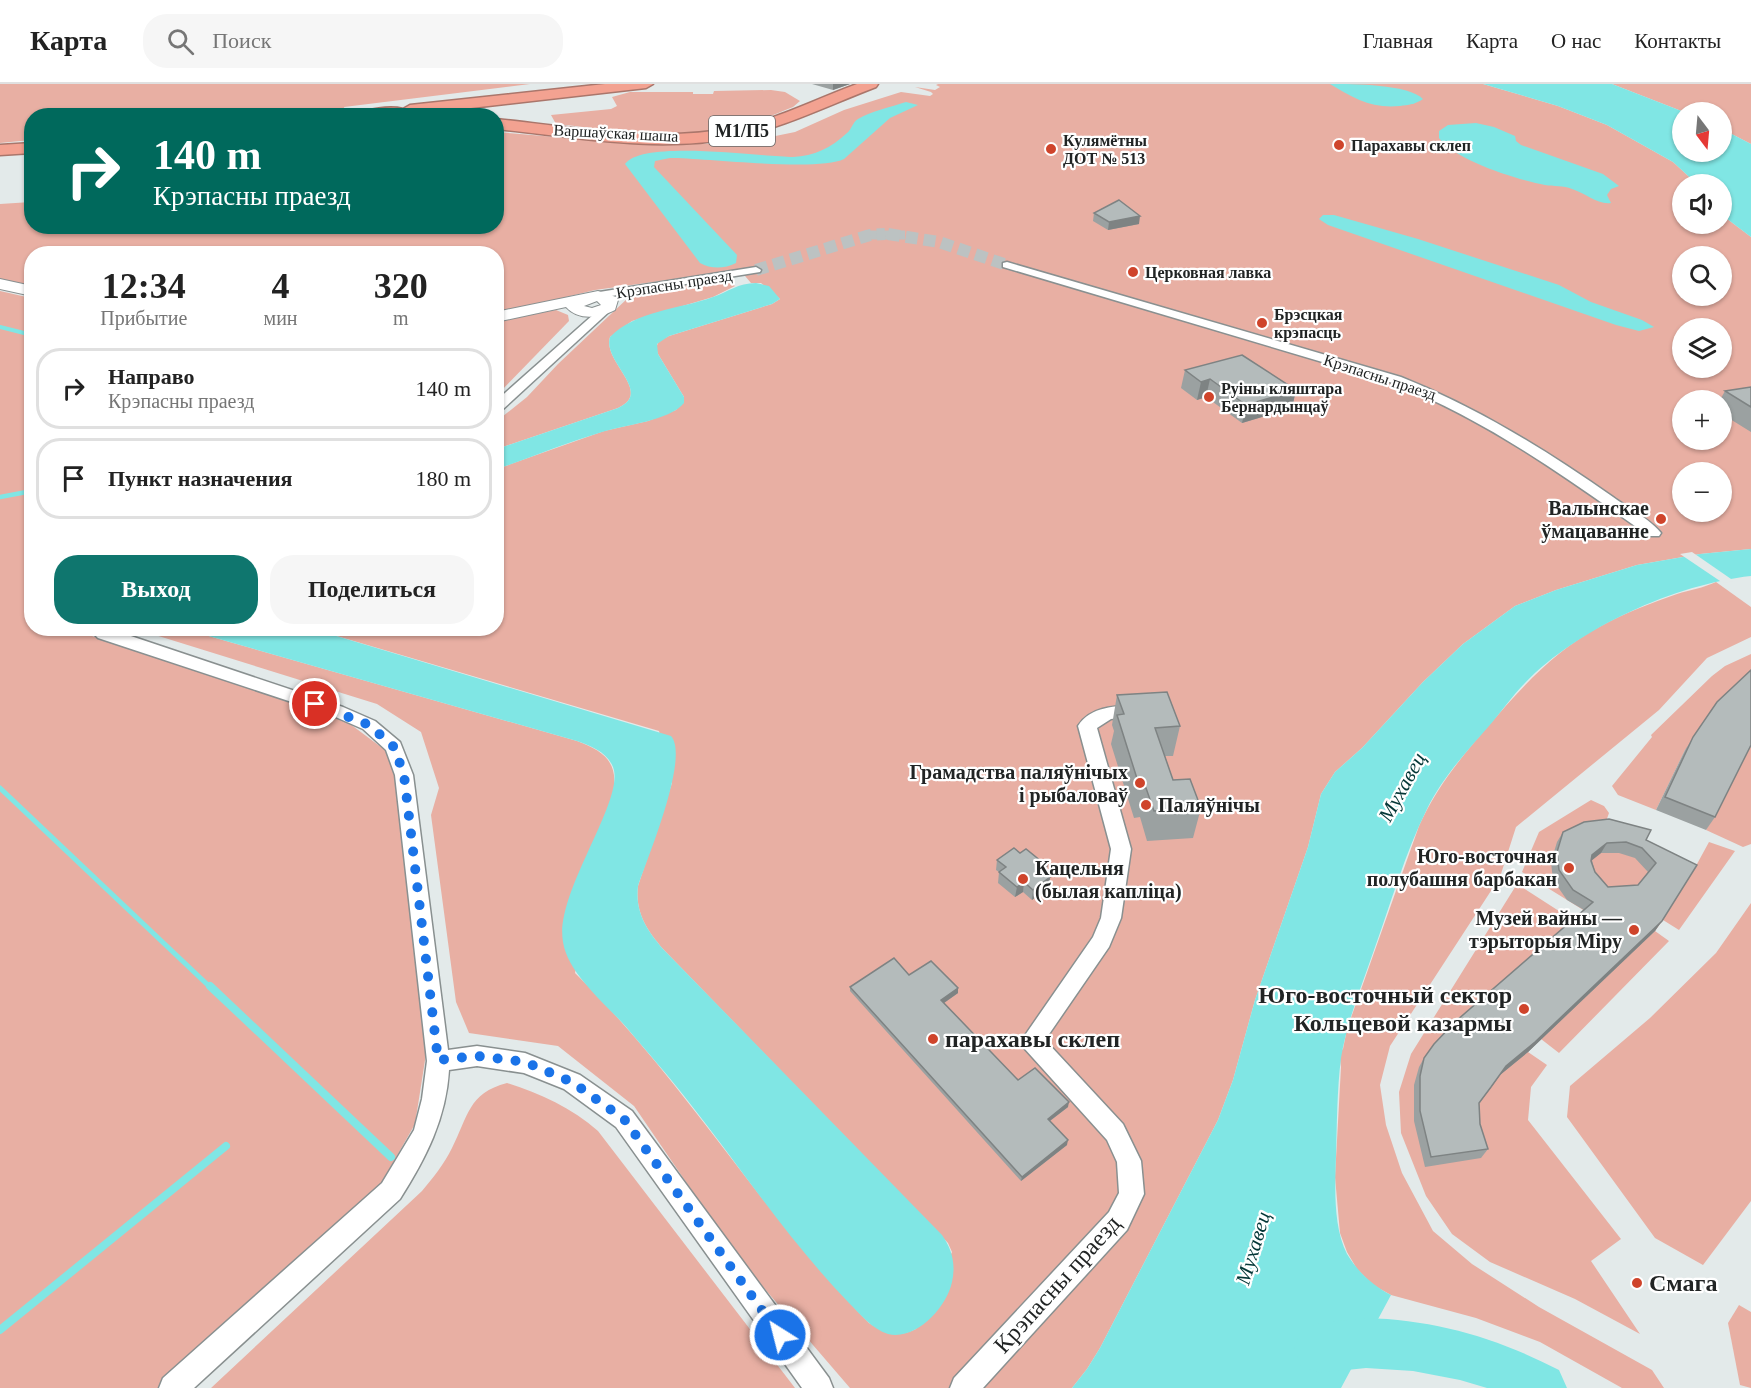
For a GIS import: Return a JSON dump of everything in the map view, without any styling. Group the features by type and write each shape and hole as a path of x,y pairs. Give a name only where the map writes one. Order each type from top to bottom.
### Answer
{"highway":[{"name":"Варшаўская шаша","path":"431,108 646,84"},
{"name":"Варшаўская шаша","path":"504,125 642,137 723,134 759,126 871,84"},
{"path":"0,145 24,144"},
{"path":"0,150 24,148"}],"street":[{"name":"Крэпасны праезд","path":"1007,265 1430,391 1508,433 1567,471 1654,533"},
{"name":"Крэпасны праезд","path":"584,302 623,291 756,270"},
{"path":"0,285 24,290"},
{"name":"Крэпасны праезд","path":"504,401 609,307 623,291"},
{"path":"584,302 590,312 609,307"},
{"path":"504,315 584,302"},
{"path":"583,330 586,317 584,302"},
{"path":"110,636 337,711 369,725 394,747 404,775 438,1060 436,1090 430,1121 415,1156 391,1191 173,1388"},
{"name":"Крэпасны праезд","path":"964,1388 1118,1221 1132,1194 1129,1161 1115,1132 1032,1041 1102,941 1111,918 1121,849 1087,726 1107,713 1149,710"},
{"path":"438,1060 477,1056 525,1062 572,1082 624,1119 819,1388"}],"shaded area":[{"path":"0,84 530,84 344,108 24,108 24,141 0,143"},
{"path":"938,84 1483,84 1558,106 1607,125 1673,162 1686,174 1672,174 1672,234 1732,234 1732,223 1751,237 1751,549 1700,554 1637,565 1556,590 1515,606 1463,644 1423,682 1362,748 1335,772 1321,794 1308,847 1255,1000 1233,1080 1218,1120 1100,1348 1072,1388 850,1388 738,1258 634,1106 558,1046 469,1033 456,1002 431,815 439,788 421,732 377,704 158,636 209,636 577,741 606,757 613,770 614,787 575,973 615,1014 652,1058 793,1237 869,1323 898,1334 916,1329 952,1252 948,1243 663,949 643,920 638,904 638,886 672,783 659,731 337,636 504,636 504,467 604,431 648,421 676,410 684,397 658,354 659,342 669,336 772,304 780,299 761,283 751,283 740,270 595,290 504,312 504,246 24,246 24,284 0,279 0,204 24,202 24,234 504,234 504,133 626,143 737,144 795,132 844,110 901,92 930,96 933,94 915,87 935,90 940,87 936,85"},
{"path":"1612,84 1751,84 1751,144 1732,134 1732,102 1672,102 1672,107"},
{"path":"771,90 785,92 800,101 793,107 752,123 706,133 663,134 598,129 556,124 551,115 611,109 617,106 612,97 630,92 713,94 714,91"},
{"path":"719,281 728,281 735,286 713,297 632,321 610,337 613,356 629,385 631,394 628,401 618,408 504,447 504,415 527,397 558,364 629,297 650,291"},
{"path":"0,291 24,296 24,636 92,636 346,721 385,750 401,786 426,1054 415,1124 378,1189 158,1388 0,1388"},
{"path":"556,310 568,315 569,321 504,388 504,320"},
{"path":"1716,582 1751,607 1751,637 1707,658 1659,710 1516,827 1500,877 1390,1046 1380,1085 1386,1125 1402,1173 1433,1231 1472,1264 1539,1307 1652,1370 1664,1388 1622,1388 1540,1342 1476,1318 1391,1295 1373,1285 1357,1269 1340,1233 1335,1177 1341,1067 1339,1052 1343,1049 1347,1029 1419,826 1450,773 1469,749 1540,670 1569,646 1610,621 1638,608"},
{"path":"1751,654 1751,676 1685,750 1656,810 1618,795 1612,786 1652,737 1651,735 1712,676 1725,666"},
{"path":"1751,741 1751,844 1743,847 1706,830"},
{"path":"1591,800 1604,806 1609,813 1603,830 1691,875 1709,842 1735,851 1679,930 1663,920 1655,931 1669,941 1559,1053 1541,1039 1528,1052 1547,1065 1531,1087 1528,1120 1621,1239 1591,1261 1640,1334 1575,1299 1490,1262 1452,1234 1426,1196 1401,1133 1399,1092 1411,1054 1517,884 1576,922 1588,913 1522,872 1539,832"},
{"path":"1751,903 1751,1201 1703,1265 1655,1238 1567,1117 1570,1086 1650,1018 1716,953"},
{"path":"507,1083 555,1102 598,1131 795,1388 211,1388 422,1191 445,1160 466,1116 477,1100 494,1087"},
{"path":"1739,1305 1751,1312 1751,1388 1740,1385 1728,1323"}],"water":[{"path":"1330,84 1393,88 1405,90 1423,99 1406,105 1380,106 1355,98"},
{"path":"1483,84 1612,84 1672,107 1672,161 1607,125 1558,106"},
{"path":"906,102 918,105 890,118 844,159 831,163 787,164 670,158 655,161 654,167 737,255 736,263 727,266 713,267 700,263 625,164 636,157 654,152 704,151 793,157 808,155 835,143 863,116"},
{"path":"1476,123 1494,127 1515,136 1516,141 1521,145 1603,174 1619,186 1611,189 1607,195 1611,203 1596,201 1569,188 1548,186 1488,168 1458,154 1439,138 1439,131 1448,125"},
{"path":"1732,134 1751,144 1751,237 1732,223 1732,174 1686,174 1673,162 1732,162"},
{"path":"1323,215 1334,215 1418,239 1559,285 1591,302 1642,320 1654,327 1639,331 1616,325 1328,225 1319,219"},
{"path":"756,283 769,286 780,299 772,304 669,336 657,344 658,354 684,397 684,403 677,409 646,422 602,432 504,466 504,447 618,408 628,401 631,394 629,385 610,347 610,337 620,328 645,316 713,297 744,284"},
{"path":"1751,549 1751,576 1692,588 1630,612 1572,644 1547,663 1520,688 1464,755 1440,786 1427,809 1405,861 1360,990 1341,1058 1335,1180 1339,1231 1347,1254 1356,1267 1366,1278 1391,1295 1341,1388 1072,1388 1100,1348 1218,1120 1233,1080 1255,1000 1308,847 1321,794 1335,772 1362,748 1423,682 1463,644 1515,606 1556,590 1637,565 1700,554"},
{"path":"209,636 336,636 671,736 675,747 675,764 671,786 638,886 638,904 643,920 663,949 942,1235 952,1257 954,1269 952,1282 944,1302 929,1320 919,1327 899,1335 888,1334 862,1316 806,1255 673,1082 572,966 563,942 563,922 578,874 601,824 614,782 613,767 607,757 593,747"}],"pier":[{"path":"1692,552 1734,581 1723,583 1680,554"}],"building":[{"path":"1119,200 1140,216 1109,222 1094,213"},
{"path":"1242,355 1296,390 1246,405 1210,379 1201,382 1185,370"},
{"path":"1751,387 1751,407 1732,395 1732,390"},
{"path":"1751,670 1751,745 1715,817 1665,797 1693,737 1717,702"},
{"path":"1167,692 1180,726 1155,728 1173,780 1190,779 1201,808 1154,811 1146,788 1140,788 1117,715 1124,714 1117,695"},
{"name":"Юго-восточный сектор Кольцевой казармы","path":"1609,819 1651,830 1646,840 1697,865 1662,921 1535,1042 1506,1066 1479,1103 1480,1124 1488,1149 1431,1157 1420,1111 1420,1076 1424,1058 1456,1021 1593,902 1573,890 1559,870 1557,852 1563,832 1584,822","holes":["1626,842 1642,848 1656,863 1638,885 1608,887 1595,872 1591,861 1592,855 1607,843"]},
{"name":"Кацельня (былая капліца)","path":"1014,848 1020,853 1026,849 1047,866 1042,870 1050,877 1033,890 1024,882 1017,887 999,872 1006,867 997,860"},
{"name":"парахавы склеп","path":"894,958 909,975 931,961 958,988 941,1000 1018,1080 1035,1068 1069,1102 1048,1119 1068,1140 1022,1177 850,987"}],"waterway":[{"path":"0,327 24,333"},
{"path":"0,497 24,492"},
{"path":"0,788 211,988"},
{"path":"210,986 391,1157"},
{"path":"0,1330 226,1146"},
{"name":"Мухавец","path":"1319,1348 1366,1343 1436,1350 1482,1361 1504,1369 1541,1388"}],"tunnel":[{"path":"870,235 885,234"},
{"path":"888,234 894,235"},
{"path":"756,270 870,235"},
{"path":"870,235 894,235"},
{"path":"894,235 906,235"},
{"path":"894,235 939,242 1007,265"}],"place":[{"name":"Парахавы склеп","path":"1339,145"},
{"name":"Кулямётны ДОТ № 513","path":"1051,149"},
{"name":"Церковная лавка","path":"1133,272"},
{"name":"Брэсцкая крэпасць","path":"1262,323"},
{"name":"Руіны кляштара Бернардынцаў","path":"1209,397"},
{"name":"Валынскае ўмацаванне","path":"1661,519"},
{"name":"Грамадства паляўнічых і рыбаловаў","path":"1140,783"},
{"name":"Паляўнічы","path":"1146,805"},
{"name":"Юго-восточная полубашня барбакан","path":"1569,868"},
{"name":"Кацельня (былая капліца)","path":"1023,879"},
{"name":"Музей вайны — тэрыторыя Міру","path":"1634,930"},
{"name":"Юго-восточный сектор Кольцевой казармы","path":"1524,1009"},
{"name":"парахавы склеп","path":"933,1039"},
{"name":"Смага","path":"1637,1283"}],"route":[{"path":"315,704 369,725 394,747 404,775 438,1060 477,1056 525,1062 572,1082 624,1119 780,1335"}]}
